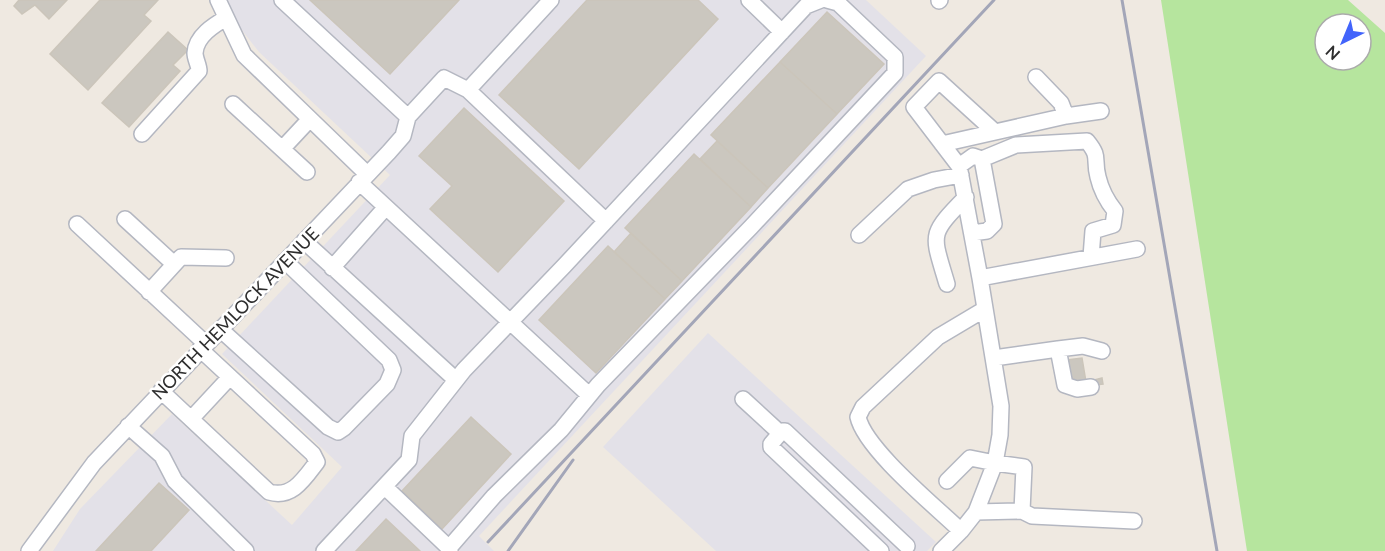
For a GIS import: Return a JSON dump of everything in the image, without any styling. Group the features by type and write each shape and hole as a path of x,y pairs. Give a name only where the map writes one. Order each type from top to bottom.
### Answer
{"street":[{"path":"218,0 244,55 310,119 386,207 589,395"},
{"path":"282,0 408,117"},
{"path":"551,0 468,90 606,221"},
{"path":"749,0 782,32"},
{"path":"324,551 410,460 412,436 456,380 806,6 821,0"},
{"path":"385,487 449,549 494,496 561,430 589,395 895,73 895,57 838,3 827,0"},
{"path":"142,134 200,71 195,53 200,39 213,26 226,18"},
{"path":"1036,77 1061,103 1066,116"},
{"name":"NORTH HEMLOCK AVENUE","path":"29,551 94,463 202,346 403,136 408,117 444,78 468,90"},
{"path":"941,551 976,512 995,464 1000,435 1001,406 960,171 914,107 939,81 995,132"},
{"path":"233,104 307,172"},
{"path":"942,144 1066,116 1101,111"},
{"path":"282,149 310,119"},
{"path":"859,235 908,189 960,171 973,156 982,159 1016,145 1087,141 1096,152 1097,175 1106,200 1115,211 1113,225 1093,231 1091,257"},
{"path":"972,233 987,231 994,224 982,159"},
{"path":"947,284 935,246 935,234 942,221 966,197"},
{"path":"332,268 386,207"},
{"path":"125,219 174,264"},
{"path":"77,224 148,292 230,377 314,454 317,462 306,478 290,492 279,495 269,492 161,391"},
{"path":"304,241 456,380"},
{"path":"980,278 1137,249"},
{"path":"148,292 181,257 226,258"},
{"path":"220,329 328,427 338,432 387,384 393,370 389,360 285,261"},
{"path":"961,531 876,450 860,427 858,417 863,407 938,337 985,309"},
{"path":"994,358 1083,346 1102,351"},
{"path":"1058,349 1065,385 1077,389 1091,387"},
{"path":"191,419 230,377"},
{"path":"743,399 780,433"},
{"path":"128,426 162,456 175,481 246,551"},
{"path":"881,551 771,447 780,433 785,431 907,549"},
{"path":"947,481 970,458 995,464 1024,467 1022,512"},
{"path":"831,502 845,487"},
{"path":"976,512 1022,512 1032,516 1134,521"}],"shaded area":[{"path":"227,0 866,0 926,56 479,536 494,551 53,551 80,509 172,414 292,525 342,467 222,354 390,175 259,52 238,25"},
{"path":"708,333 936,542 927,551 716,551 603,447"}],"green space":[{"path":"1161,0 1348,0 1361,12 1313,12 1313,72 1373,72 1373,22 1385,33 1385,551 1247,551"}],"building":[{"path":"19,0 67,0 49,19 35,5 22,14 14,6"},
{"path":"100,0 158,0 144,15 151,21 88,90 50,54"},
{"path":"310,0 459,0 390,74"},
{"path":"587,0 698,0 718,19 579,169 499,95"},
{"path":"827,12 884,64 837,114 780,62"},
{"path":"168,32 188,50 173,65 180,71 129,127 102,103"},
{"path":"780,62 837,114 768,188 711,135"},
{"path":"464,108 564,201 498,272 430,209 452,186 419,156"},
{"path":"717,141 768,188 751,207 700,159"},
{"path":"694,154 751,207 682,281 625,228"},
{"path":"631,233 682,281 665,299 614,252"},
{"path":"608,246 665,299 596,373 539,320"},
{"path":"1082,358 1086,382 1071,385 1067,360"},
{"path":"1102,378 1103,384 1095,385 1094,380"},
{"path":"471,417 511,454 442,529 402,491"},
{"path":"159,483 189,510 151,551 96,551"},
{"path":"386,519 420,551 356,551"}],"railway":[{"path":"488,542 994,0"},
{"path":"1122,0 1217,551"},
{"path":"508,551 573,460"}]}
